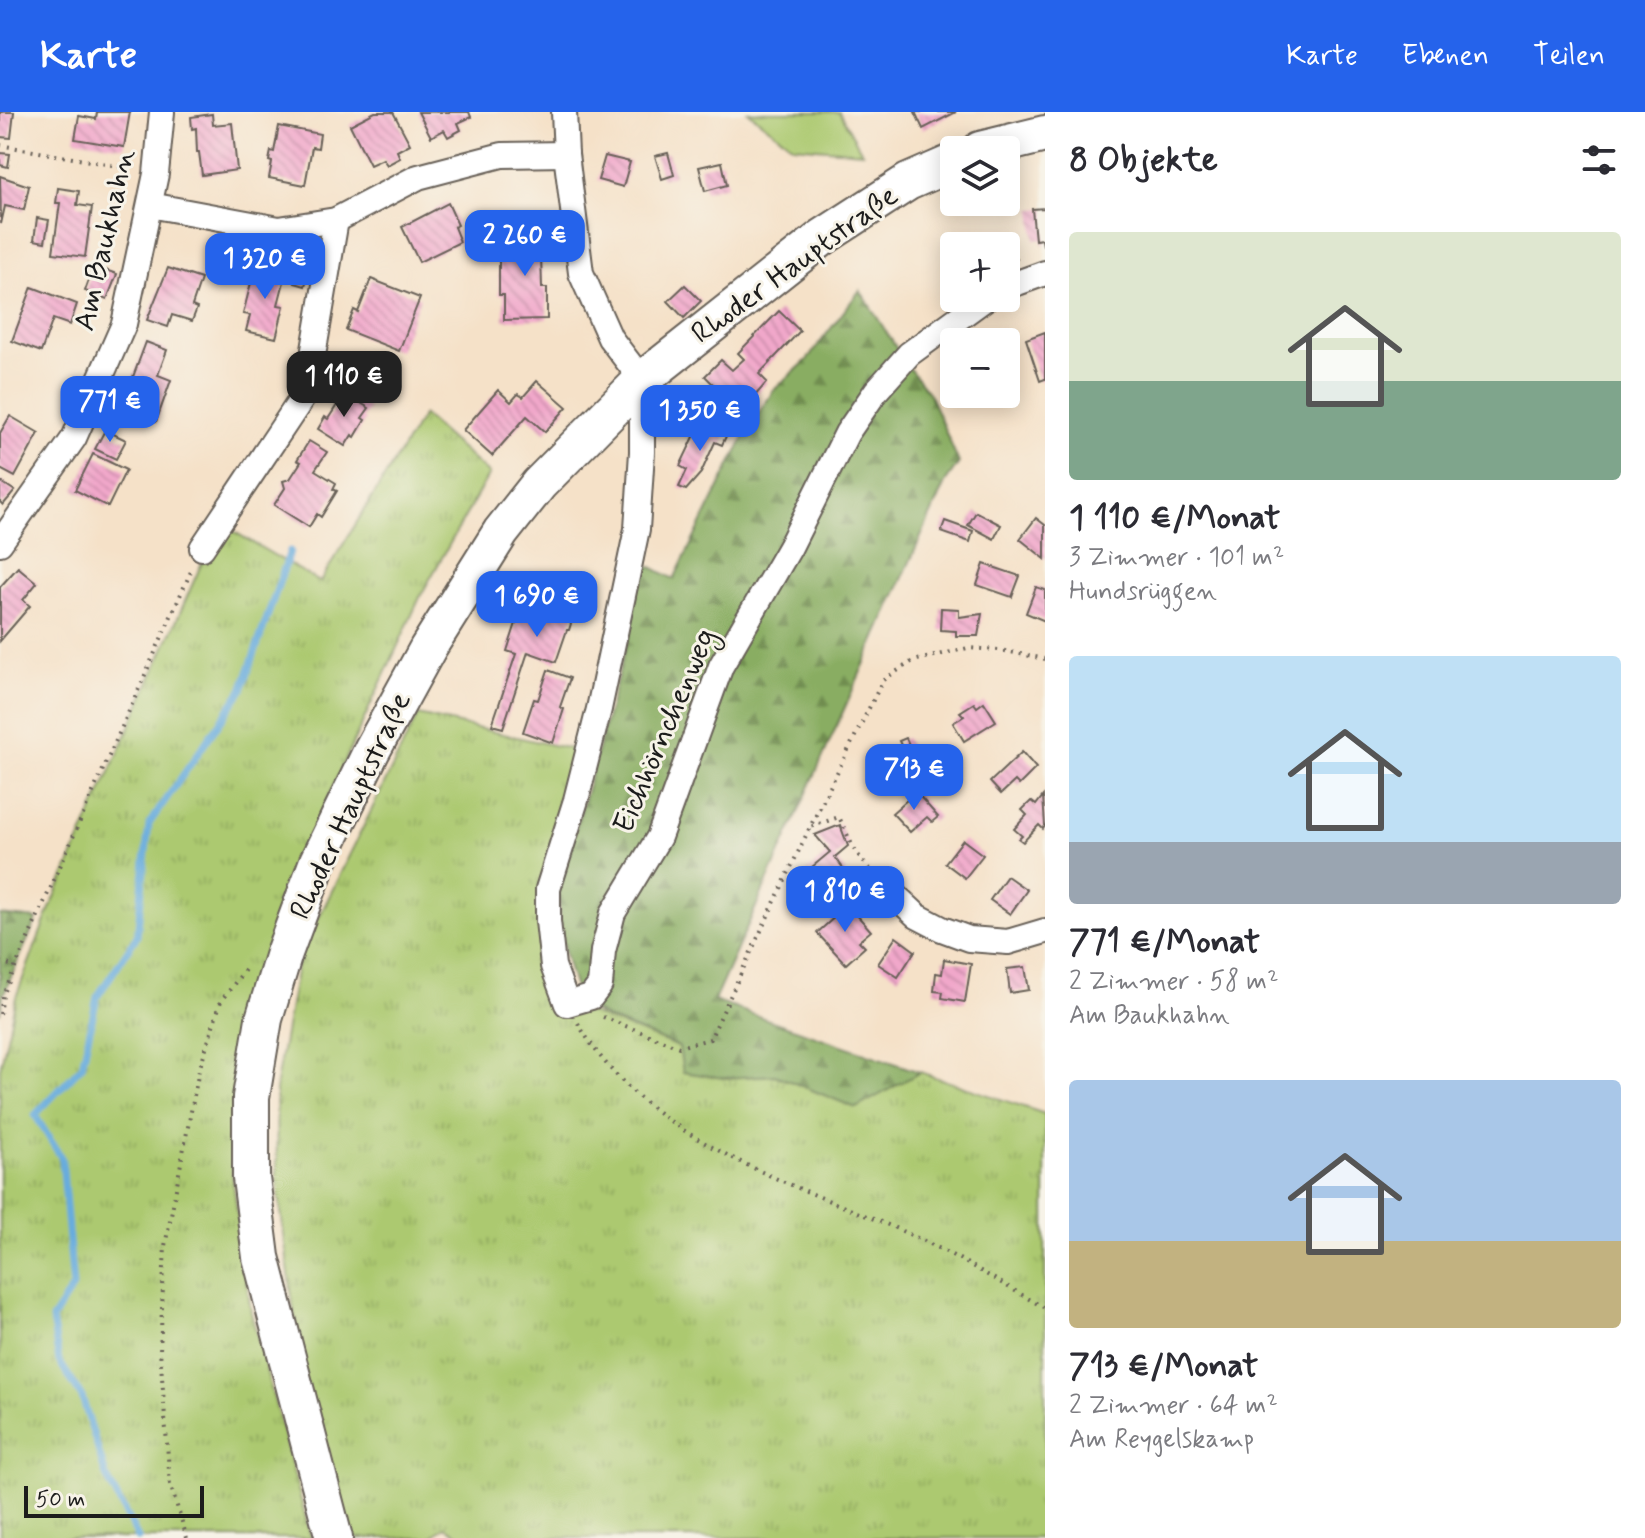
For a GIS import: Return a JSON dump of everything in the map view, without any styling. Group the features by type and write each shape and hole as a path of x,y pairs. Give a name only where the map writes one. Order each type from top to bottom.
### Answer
{"main road":[{"path":"1020,140 1045,134"},
{"name":"Rhoder Hauptstraße","path":"334,1538 261,1257 251,1178 251,1097 264,1019 284,953 318,861 372,750 428,648 501,532 539,484 642,380 823,237 908,182 940,168"}],"street":[{"name":"Am Baukhahn","path":"0,543 74,438 124,324 156,174 162,112"},
{"path":"564,112 566,154 581,273 610,338 642,380 642,452 637,529 599,709 576,800 548,889 553,966 567,1004"},
{"path":"150,205 279,229 336,220 418,177 502,155 566,154"},
{"path":"202,548 307,391 336,220"},
{"path":"1020,282 1045,273"},
{"name":"Eichhörnchenweg","path":"567,1004 591,997 600,985 603,951 613,913 659,837 721,666 790,547 847,433 876,391 909,354 967,312"},
{"path":"885,886 917,916 969,939 1008,942 1045,931"}],"path":[{"path":"0,145 156,174"},
{"path":"0,1014 3,995 202,548"},
{"path":"567,1004 679,1047 710,1039 883,680 913,661 968,648 1000,650 1045,659"},
{"path":"810,827 839,817 855,851 885,886"},
{"path":"187,1538 170,1484 160,1350 165,1246 199,1070 221,1001 261,954 271,950 284,953"},
{"path":"0,963 16,966"},
{"path":"567,1004 594,1051 613,1074 669,1120 787,1183 924,1241 1045,1308"}],"green space":[{"path":"748,112 839,112 862,152 793,146"},
{"path":"860,290 909,368 930,395 959,463 945,483 714,1001 920,1072 856,1108 775,1075 723,1078 683,1072 679,1047 609,1019 580,1003 564,948 559,890 631,629 642,562 674,579 748,429 774,390 807,360"},
{"path":"423,415 489,474 421,595 310,837 243,1019 232,1174 251,1313 311,1538 0,1538 0,1069 16,997 48,913 211,542 231,530 320,582"},
{"path":"418,715 575,750 541,883 567,1004 679,1047 723,1078 775,1075 856,1108 920,1072 1045,1114 1045,1538 466,1538 445,1527 430,1538 334,1538 313,1460 277,1181 276,1084 298,960"},
{"path":"0,915 37,919 3,995 0,1014"}],"building":[{"path":"0,112 14,112 11,138 0,137"},
{"path":"97,112 130,112 124,147 75,139 79,116 96,119"},
{"path":"375,112 393,112 410,144 397,151 400,158 387,165 383,159 370,165 350,125"},
{"path":"418,112 469,112 471,117 458,123 461,130 448,137 444,130 431,137"},
{"path":"915,112 956,112 923,129"},
{"path":"212,114 213,125 232,123 237,170 202,175 196,128 192,129 191,117"},
{"path":"279,126 320,134 318,148 312,147 305,185 269,178 272,162 269,161"},
{"path":"0,153 10,154 8,167 0,165"},
{"path":"668,153 674,175 662,179 655,156"},
{"path":"605,156 630,162 623,187 598,180"},
{"path":"722,162 727,185 705,191 699,167"},
{"path":"0,176 29,186 24,210 5,206 1,224"},
{"path":"58,188 79,191 77,205 92,207 85,257 53,253 60,203 56,203"},
{"path":"448,203 458,225 454,227 460,242 419,262 402,227"},
{"path":"1045,208 1043,245 1042,239 1035,240 1032,209"},
{"path":"37,218 49,220 45,242 34,240"},
{"path":"520,220 540,220 542,288 547,288 547,319 504,320 504,295 499,295 499,260 521,260"},
{"path":"256,263 287,270 278,305 284,306 276,338 246,331 250,315 243,314"},
{"path":"300,264 310,267 305,286 295,283"},
{"path":"94,266 117,274 107,299 85,291"},
{"path":"168,268 201,279 192,306 197,308 192,321 172,315 168,327 147,320"},
{"path":"371,279 420,298 399,351 346,330 354,310 358,312"},
{"path":"685,285 701,301 684,318 668,301"},
{"path":"32,287 77,304 70,325 53,319 41,352 12,341"},
{"path":"779,311 800,331 759,374 767,382 734,420 706,401 718,389 705,376 721,360 732,370 744,359 738,353"},
{"path":"1045,332 1045,379 1040,381 1026,339"},
{"path":"146,342 167,350 158,375 171,380 156,422 127,412 136,387 130,385"},
{"path":"537,381 567,407 545,432 527,416 492,456 463,430 498,390 511,402 518,394 523,397"},
{"path":"341,391 369,408 355,437 352,435 345,446 318,429 337,405 334,403"},
{"path":"10,416 39,433 15,477 0,469 0,433"},
{"path":"701,422 727,434 722,445 715,442 701,473 686,490 679,487 687,470 680,466"},
{"path":"105,430 126,440 116,459 95,449"},
{"path":"309,441 327,452 315,470 336,483 333,489 337,491 321,517 317,514 309,527 274,505 285,488 283,481 290,479"},
{"path":"93,454 126,470 108,507 75,490"},
{"path":"0,481 15,491 3,505 0,502"},
{"path":"976,512 1001,525 994,539 968,525"},
{"path":"1036,518 1045,525 1045,559 1020,539"},
{"path":"945,521 973,531 970,542 941,532"},
{"path":"984,564 1020,576 1012,597 977,585"},
{"path":"18,567 37,583 23,600 30,606 0,641 0,587"},
{"path":"544,586 564,593 566,589 579,598 569,630 556,662 528,652 503,728 492,725 516,654 507,651 521,608 536,613"},
{"path":"1036,587 1045,590 1045,621 1026,613"},
{"path":"941,608 959,609 959,617 982,614 978,636 956,636 956,631 940,630"},
{"path":"548,670 570,678 553,743 523,732"},
{"path":"984,702 996,721 964,741 953,723 964,716 960,712 974,703 977,707"},
{"path":"906,738 919,767 894,778 880,755 901,745 899,741"},
{"path":"1022,752 1036,768 1019,785 1015,781 1001,794 990,782"},
{"path":"916,792 938,817 932,822 927,817 910,832 892,813"},
{"path":"1043,796 1045,826 1043,829 1039,825 1023,842 1019,839 1022,836 1014,829 1027,815 1022,810 1031,801 1036,805"},
{"path":"840,825 848,846 835,857 846,872 835,881 840,888 829,897 806,872 830,852 815,835"},
{"path":"963,840 983,855 965,878 945,863"},
{"path":"1007,876 1027,890 1010,914 990,900"},
{"path":"848,905 871,931 859,941 865,947 846,964 817,933"},
{"path":"896,937 915,951 898,977 878,964"},
{"path":"944,959 971,964 965,1002 942,998 943,992 934,991 936,973 942,974"},
{"path":"1025,967 1029,990 1010,993 1007,969"}],"waterway":[{"path":"138,1538 106,1476 82,1397 59,1361 52,1319 73,1287 62,1159 35,1115 82,1066 97,997 137,936 149,824 242,690 290,551"}]}
